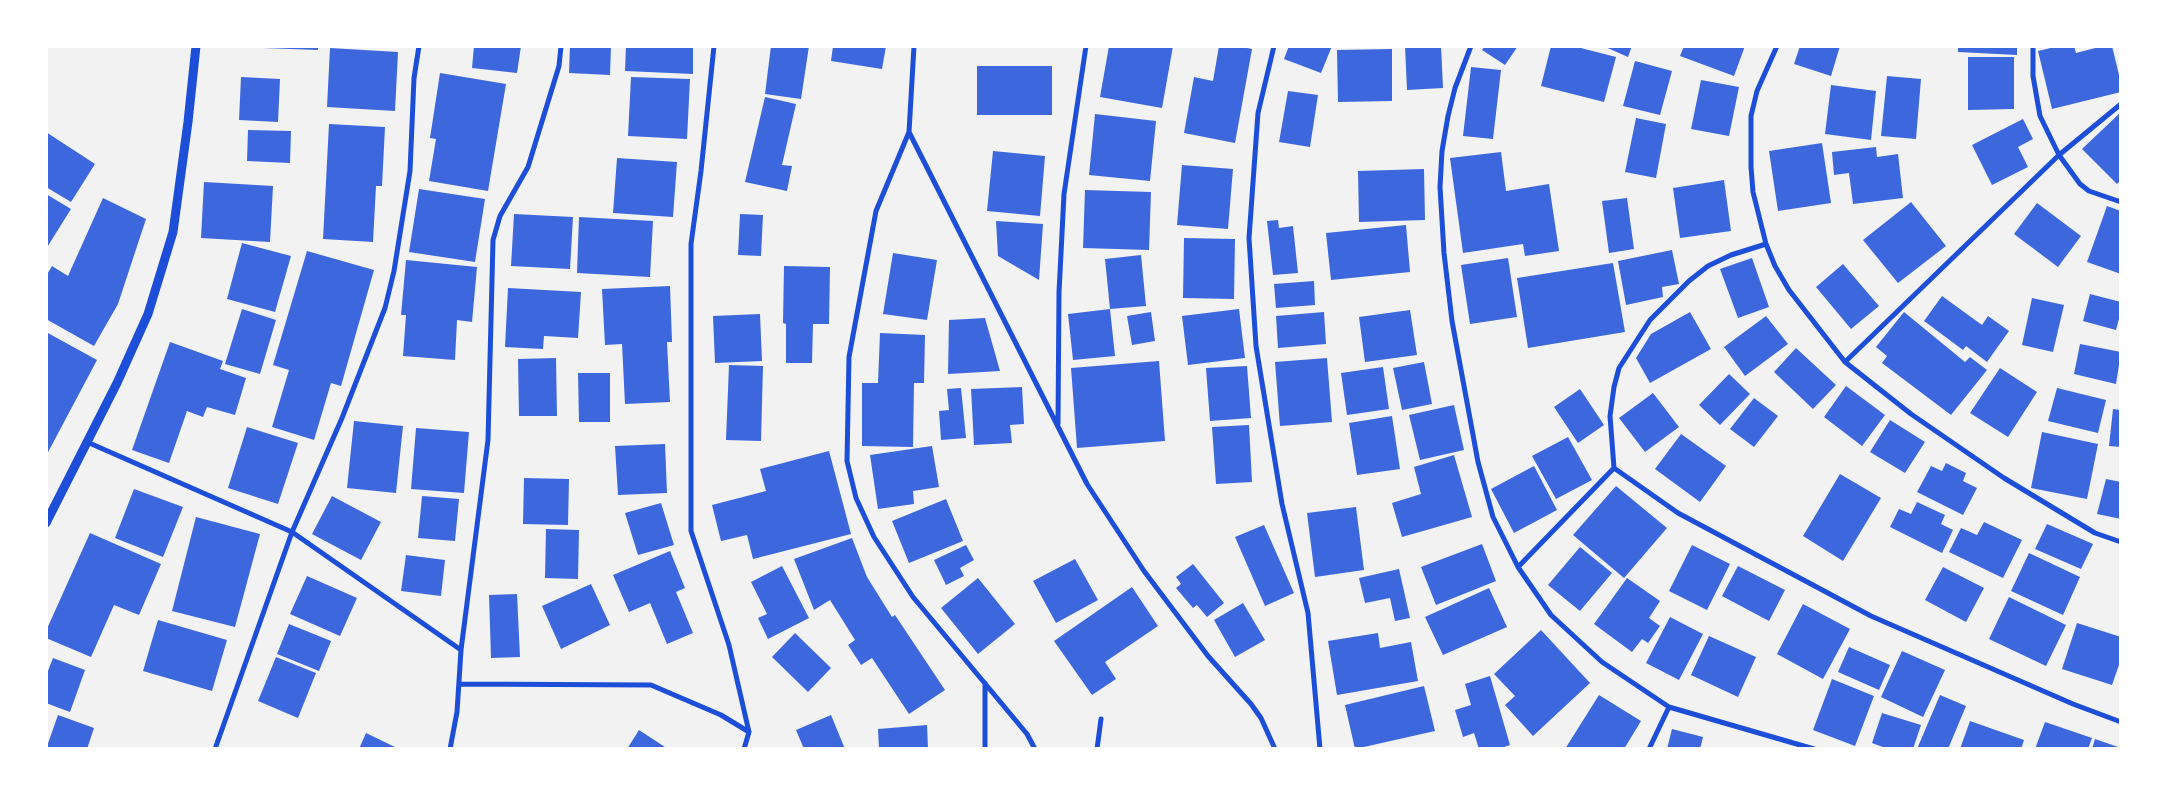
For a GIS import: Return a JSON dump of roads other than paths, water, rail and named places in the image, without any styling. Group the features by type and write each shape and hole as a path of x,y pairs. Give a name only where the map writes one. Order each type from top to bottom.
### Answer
{"street":[{"path":"46,523 148,314 173,232 196,46"},
{"path":"215,749 292,532 342,418 385,308 394,271 410,171 414,78 419,46"},
{"path":"450,749 457,712 461,650 488,440 493,240 500,216 528,167 559,66 561,46"},
{"path":"714,46 701,171 691,244 691,531 729,645 749,732 744,749"},
{"path":"914,46 909,132 876,211 849,356 847,461 856,498 874,537 912,597 1027,734 1035,749"},
{"path":"1058,427 1059,292 1064,194 1086,46"},
{"path":"1274,46 1258,113 1249,238 1254,317 1256,346 1282,504 1310,621 1320,749"},
{"path":"1471,46 1455,88 1442,151 1440,188 1444,252 1463,386 1478,462 1493,517 1518,567 1551,615 1595,656 1669,707 1814,749"},
{"path":"1777,46 1757,91 1751,116 1753,192 1766,244 1775,266 1789,290 1845,362 1911,414 2004,478 2095,533 2121,542"},
{"path":"2033,46 2033,76 2040,116 2059,155 2080,184 2089,191 2121,202"},
{"path":"1845,362 2059,155 2121,104"},
{"path":"909,132 1087,484 1144,571 1208,656 1261,718 1275,749"},
{"path":"1518,567 1614,468 1610,416 1614,387 1619,368 1630,348 1650,320 1689,281 1708,266 1732,255 1766,244"},
{"path":"87,442 292,532 461,650"},
{"path":"1614,468 1678,513 1870,616 2073,704 2121,722"},
{"path":"985,683 985,749"},
{"path":"459,684 651,685 721,715 749,732"},
{"path":"1649,749 1669,707"},
{"path":"1097,749 1101,719"}]}
